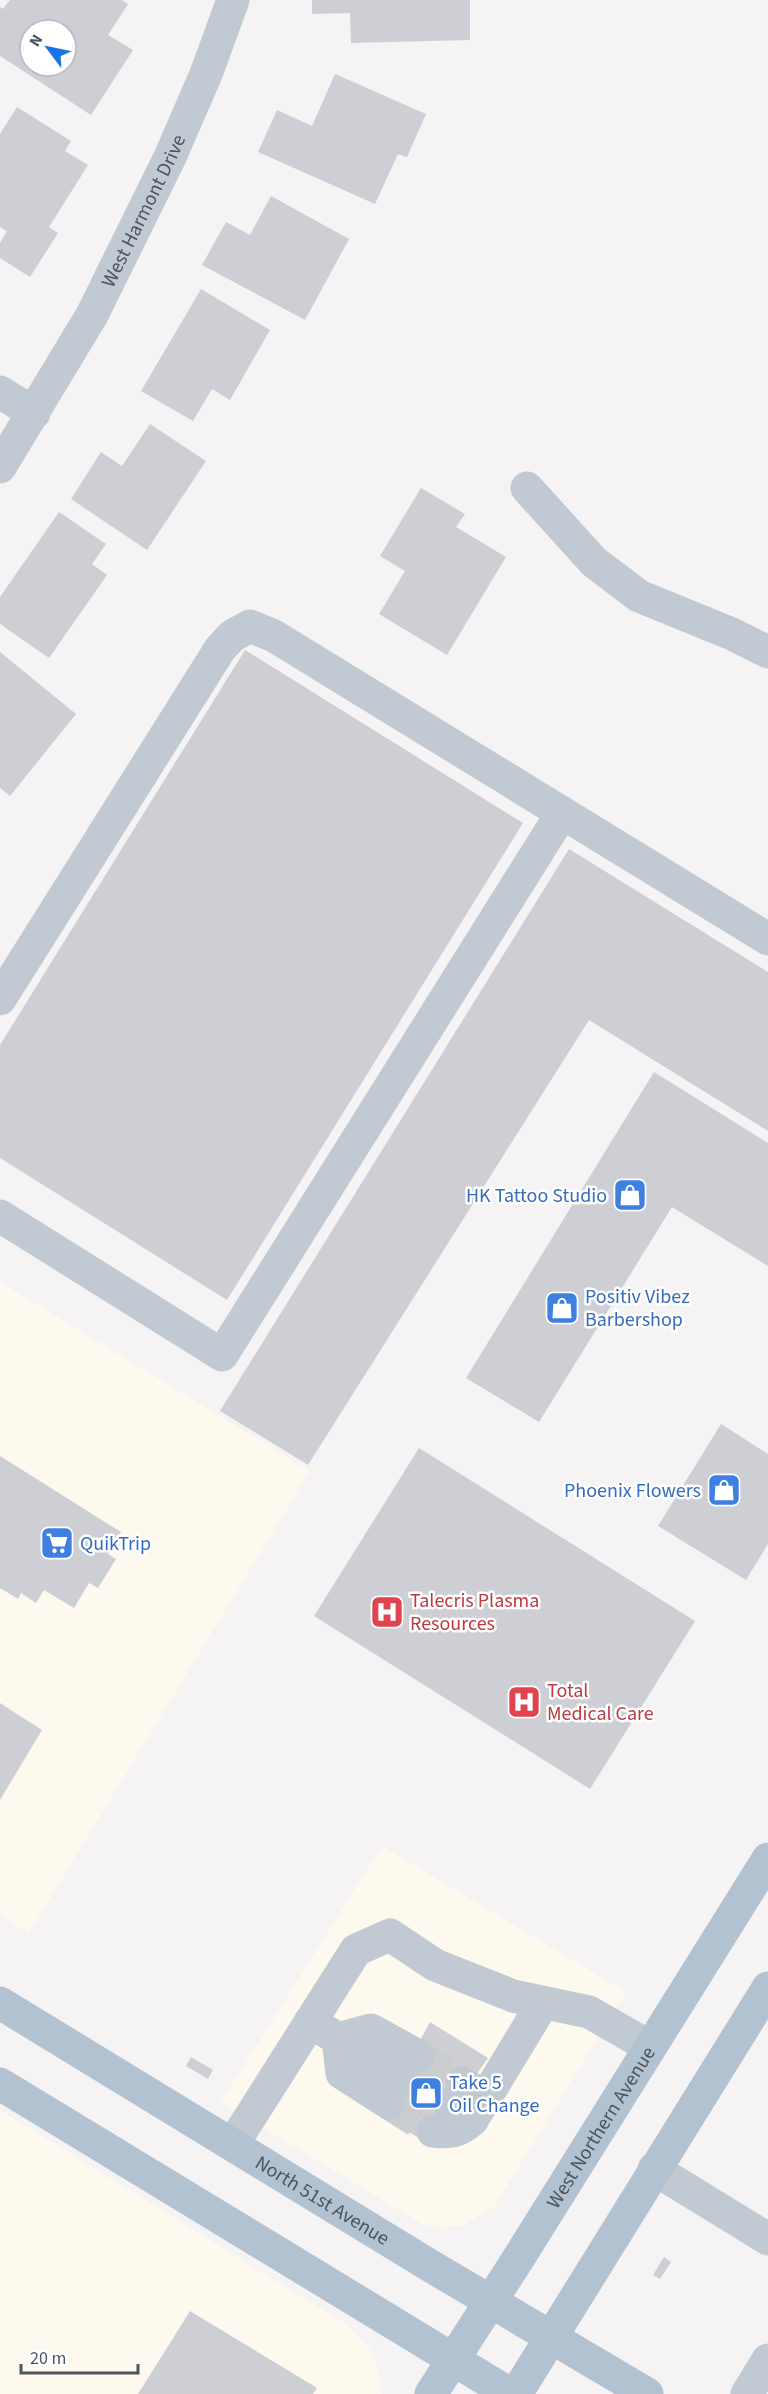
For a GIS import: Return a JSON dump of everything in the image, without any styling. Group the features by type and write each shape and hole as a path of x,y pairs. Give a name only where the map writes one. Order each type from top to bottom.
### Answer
{"main road":[{"name":"West Northern Avenue","path":"431,2394 768,1859"},
{"path":"516,2394 768,1988"},
{"name":"North 51st Avenue","path":"0,2002 490,2302 647,2394"},
{"path":"0,2084 510,2394"}],"street":[{"name":"West Harmont Drive","path":"0,467 92,315 170,157 206,74 233,0"},
{"path":"0,392 34,413"},
{"path":"527,489 594,562 639,596 732,634 768,652"},
{"path":"0,999 220,649 232,636 250,626 274,636 768,939"},
{"path":"0,1216 222,1355 562,813"},
{"path":"233,2144 356,1950 390,1935 435,1965 513,1996 589,2012 650,2047"},
{"path":"460,2107 543,2003"},
{"path":"310,2022 338,2039 371,2030 404,2079 342,2073 338,2039"},
{"path":"654,2169 768,2239"},
{"path":"747,2394 768,2360"}],"shaded area":[{"path":"0,1282 310,1471 29,1933 0,1915"},
{"path":"382,1846 626,1992 494,2207 464,2225 442,2228 422,2224 221,2102"},
{"path":"0,2110 347,2325 371,2351 379,2371 381,2394 0,2394"}],"building":[{"path":"10,0 122,0 128,4 108,35 133,50 91,115 34,78 78,78 78,18 18,18 18,68 0,56 0,7 3,9"},
{"path":"312,0 470,0 470,40 351,43 350,13 312,14"},
{"path":"335,74 426,114 407,157 398,154 375,204 258,152 277,110 312,126"},
{"path":"17,107 71,141 65,151 88,165 49,227 58,233 30,277 0,258 0,243 7,231 0,227 0,134"},
{"path":"271,196 349,239 305,320 202,265 226,222 250,235"},
{"path":"201,289 270,330 230,400 212,389 193,421 141,391"},
{"path":"150,424 206,461 147,550 71,499 101,452 122,466"},
{"path":"421,488 465,514 456,527 506,557 447,655 379,614 405,571 380,556"},
{"path":"59,512 106,544 92,564 107,575 49,658 0,624 0,597"},
{"path":"245,650 523,823 227,1300 0,1158 0,1045"},
{"path":"0,652 76,714 10,796 0,788"},
{"path":"569,849 768,972 768,1131 589,1020 308,1465 220,1411"},
{"path":"654,1072 768,1143 768,1266 672,1207 539,1422 466,1378"},
{"name":"Phoenix Flowers","path":"721,1424 768,1454 768,1544 746,1580 658,1526"},
{"path":"419,1448 695,1621 590,1789 314,1616"},
{"name":"QuikTrip","path":"0,1456 121,1532 108,1554 116,1559 98,1588 89,1583 74,1608 44,1590 36,1603 21,1593 18,1599 0,1588"},
{"path":"0,1703 42,1730 0,1800"},
{"name":"Take 5 Oil Change","path":"430,2022 488,2058 427,2146 420,2141 421,2139 379,2115"},
{"path":"191,2057 213,2070 208,2079 186,2066"},
{"path":"664,2257 671,2262 660,2279 653,2275"},
{"path":"190,2311 317,2388 313,2394 138,2394"}],"tunnel":[{"path":"418,2056 462,2083"},
{"path":"404,2078 449,2104"},
{"path":"389,2103 433,2131"}],"place":[{"name":"HK Tattoo Studio","path":"630,1195"},
{"name":"Positiv Vibez Barbershop","path":"562,1308"},
{"name":"Phoenix Flowers","path":"724,1490"},
{"name":"QuikTrip","path":"57,1543"},
{"name":"Talecris Plasma Resources","path":"387,1612"},
{"name":"Total Medical Care","path":"524,1702"},
{"name":"Take 5 Oil Change","path":"426,2093"}]}
